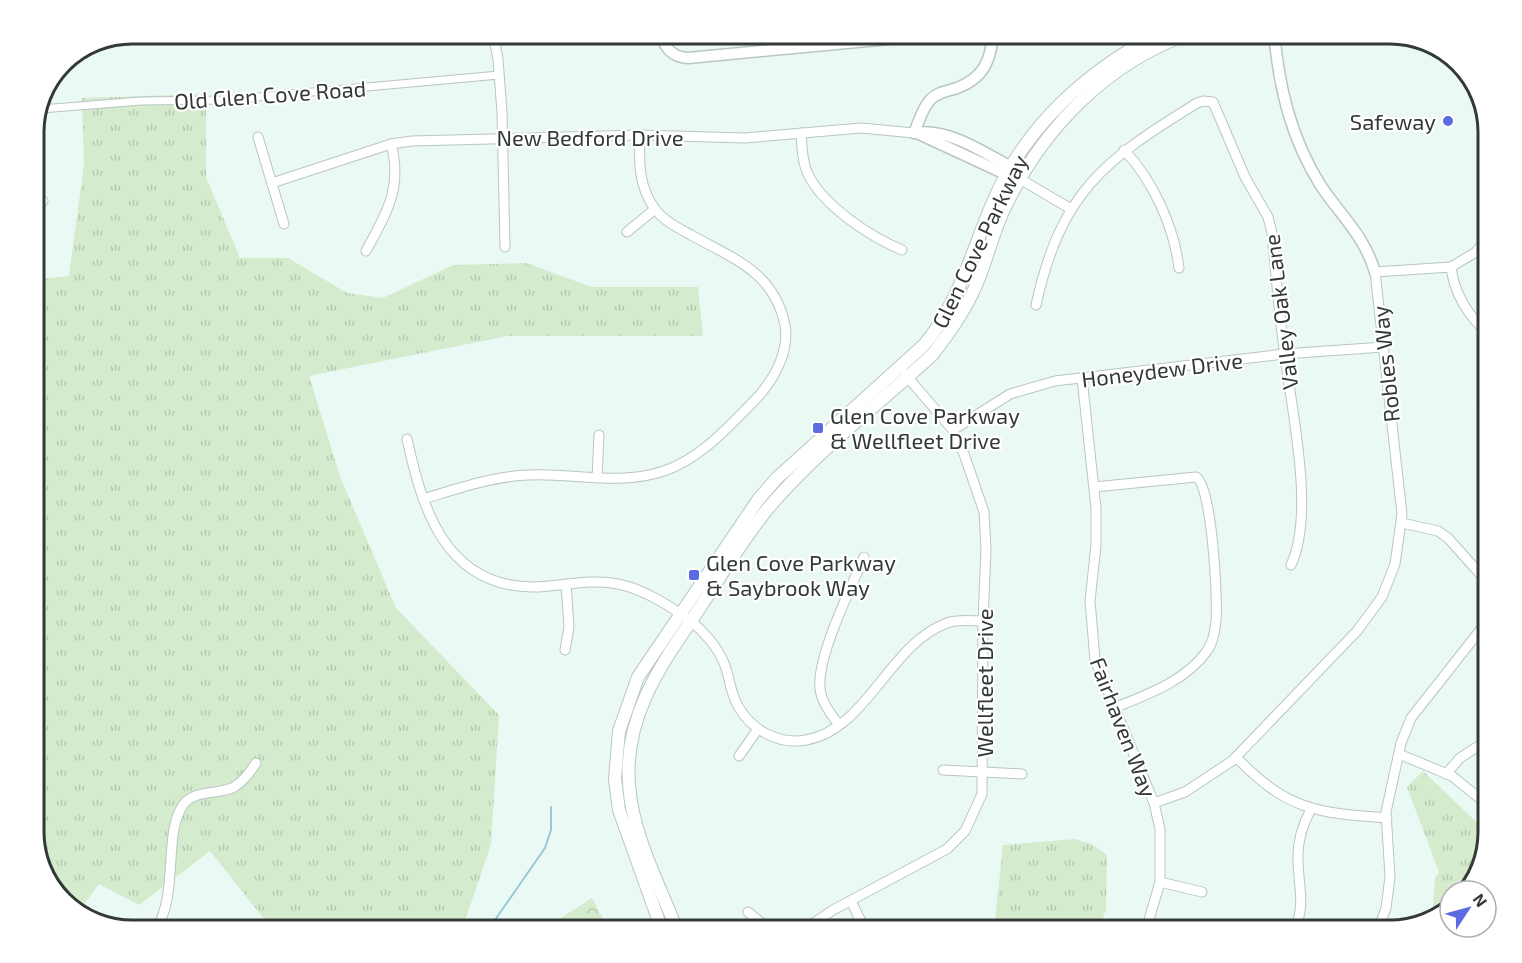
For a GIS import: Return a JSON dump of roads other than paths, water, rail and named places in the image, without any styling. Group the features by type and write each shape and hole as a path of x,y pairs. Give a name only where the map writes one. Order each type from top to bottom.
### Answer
{"main road":[{"name":"Glen Cove Parkway","path":"673,920 633,812 629,783 630,753 636,719 647,690 685,618 758,500 826,432 924,345 946,314 960,287 994,199 1008,171 1066,96 1117,57 1140,44"},
{"name":"Glen Cove Parkway","path":"658,920 619,810 615,779 616,751 625,710 638,677 771,506 800,475 933,354 957,321 974,291 1002,215 1020,179 1053,131 1075,105 1102,81 1161,44"}],"street":[{"path":"495,44 499,75 505,247"},
{"path":"665,44 669,52 678,57 688,58 854,44"},
{"path":"914,133 929,101 945,91 977,78 982,73 989,60 991,44"},
{"name":"Robles Way","path":"1154,803 1185,792 1236,757 1357,631 1382,597 1395,564 1402,523 1375,272 1364,244 1344,213 1322,187 1295,135 1278,75 1275,44"},
{"name":"Old Glen Cove Road","path":"46,108 141,101 225,100 499,75"},
{"name":"Valley Oak Lane","path":"1036,305 1050,253 1071,209 1099,172 1124,150 1197,103 1213,102 1245,177 1268,217 1272,233 1284,354 1298,450 1301,526 1299,547 1291,565"},
{"name":"New Bedford Drive","path":"272,183 391,144 412,141 640,135 745,138 861,128 914,133 928,131 961,140 1071,209"},
{"path":"801,133 806,168 818,190 875,239 902,250"},
{"path":"423,499 518,475 620,479 651,475 666,470 696,454 756,398 770,381 782,359 787,334 782,313 770,287 743,264 677,227 655,209 641,177 640,135"},
{"path":"258,136 284,224"},
{"path":"366,251 383,220 395,187 396,171 391,144"},
{"path":"1124,150 1148,178 1173,241 1179,268"},
{"path":"627,232 655,209"},
{"path":"1375,272 1451,267 1478,249"},
{"path":"1451,267 1463,304 1478,324"},
{"name":"Honeydew Drive","path":"952,430 1020,390 1082,378 1284,354 1383,347"},
{"name":"Wellfleet Drive","path":"820,920 933,858 957,840 978,807 984,771 983,621 986,549 984,512 964,454 952,430 898,367"},
{"name":"Fairhaven Way","path":"1082,378 1094,488 1096,545 1090,576 1091,632 1095,660 1154,803 1161,848 1160,882 1149,920"},
{"path":"597,478 599,435"},
{"path":"407,438 426,510 445,543 480,573 518,586 617,583 649,596 685,618 717,649 725,664 737,706 758,729 776,738 806,740 829,733 914,644 948,623 983,621"},
{"path":"1094,488 1196,477 1203,484 1209,513 1216,619 1208,650 1185,673 1152,692 1114,708"},
{"path":"1402,523 1438,531 1448,538 1478,572"},
{"path":"839,725 827,708 820,690 820,676 842,609 864,557"},
{"path":"565,650 569,627 566,584"},
{"path":"1382,920 1386,908 1390,878 1387,818 1399,754 1412,718 1478,633"},
{"path":"739,756 758,729"},
{"path":"1446,774 1460,758 1478,746"},
{"path":"1399,754 1446,774 1478,796"},
{"path":"1236,757 1269,789 1290,801 1311,809 1340,815 1387,818"},
{"path":"162,920 167,910 174,843 182,807 186,801 204,793 236,786 256,763"},
{"path":"943,770 1022,774"},
{"path":"1299,920 1302,898 1298,855 1299,837 1311,809"},
{"path":"1160,882 1202,892"},
{"path":"851,901 860,920"},
{"path":"747,912 757,920"}],"waterway":[{"path":"495,920 545,848 551,830 551,807"}],"place":[{"name":"Safeway","path":"1448,121"},
{"name":"Glen Cove Parkway & Wellfleet Drive","path":"818,428"},
{"name":"Glen Cove Parkway & Saybrook Way","path":"694,575"}]}
